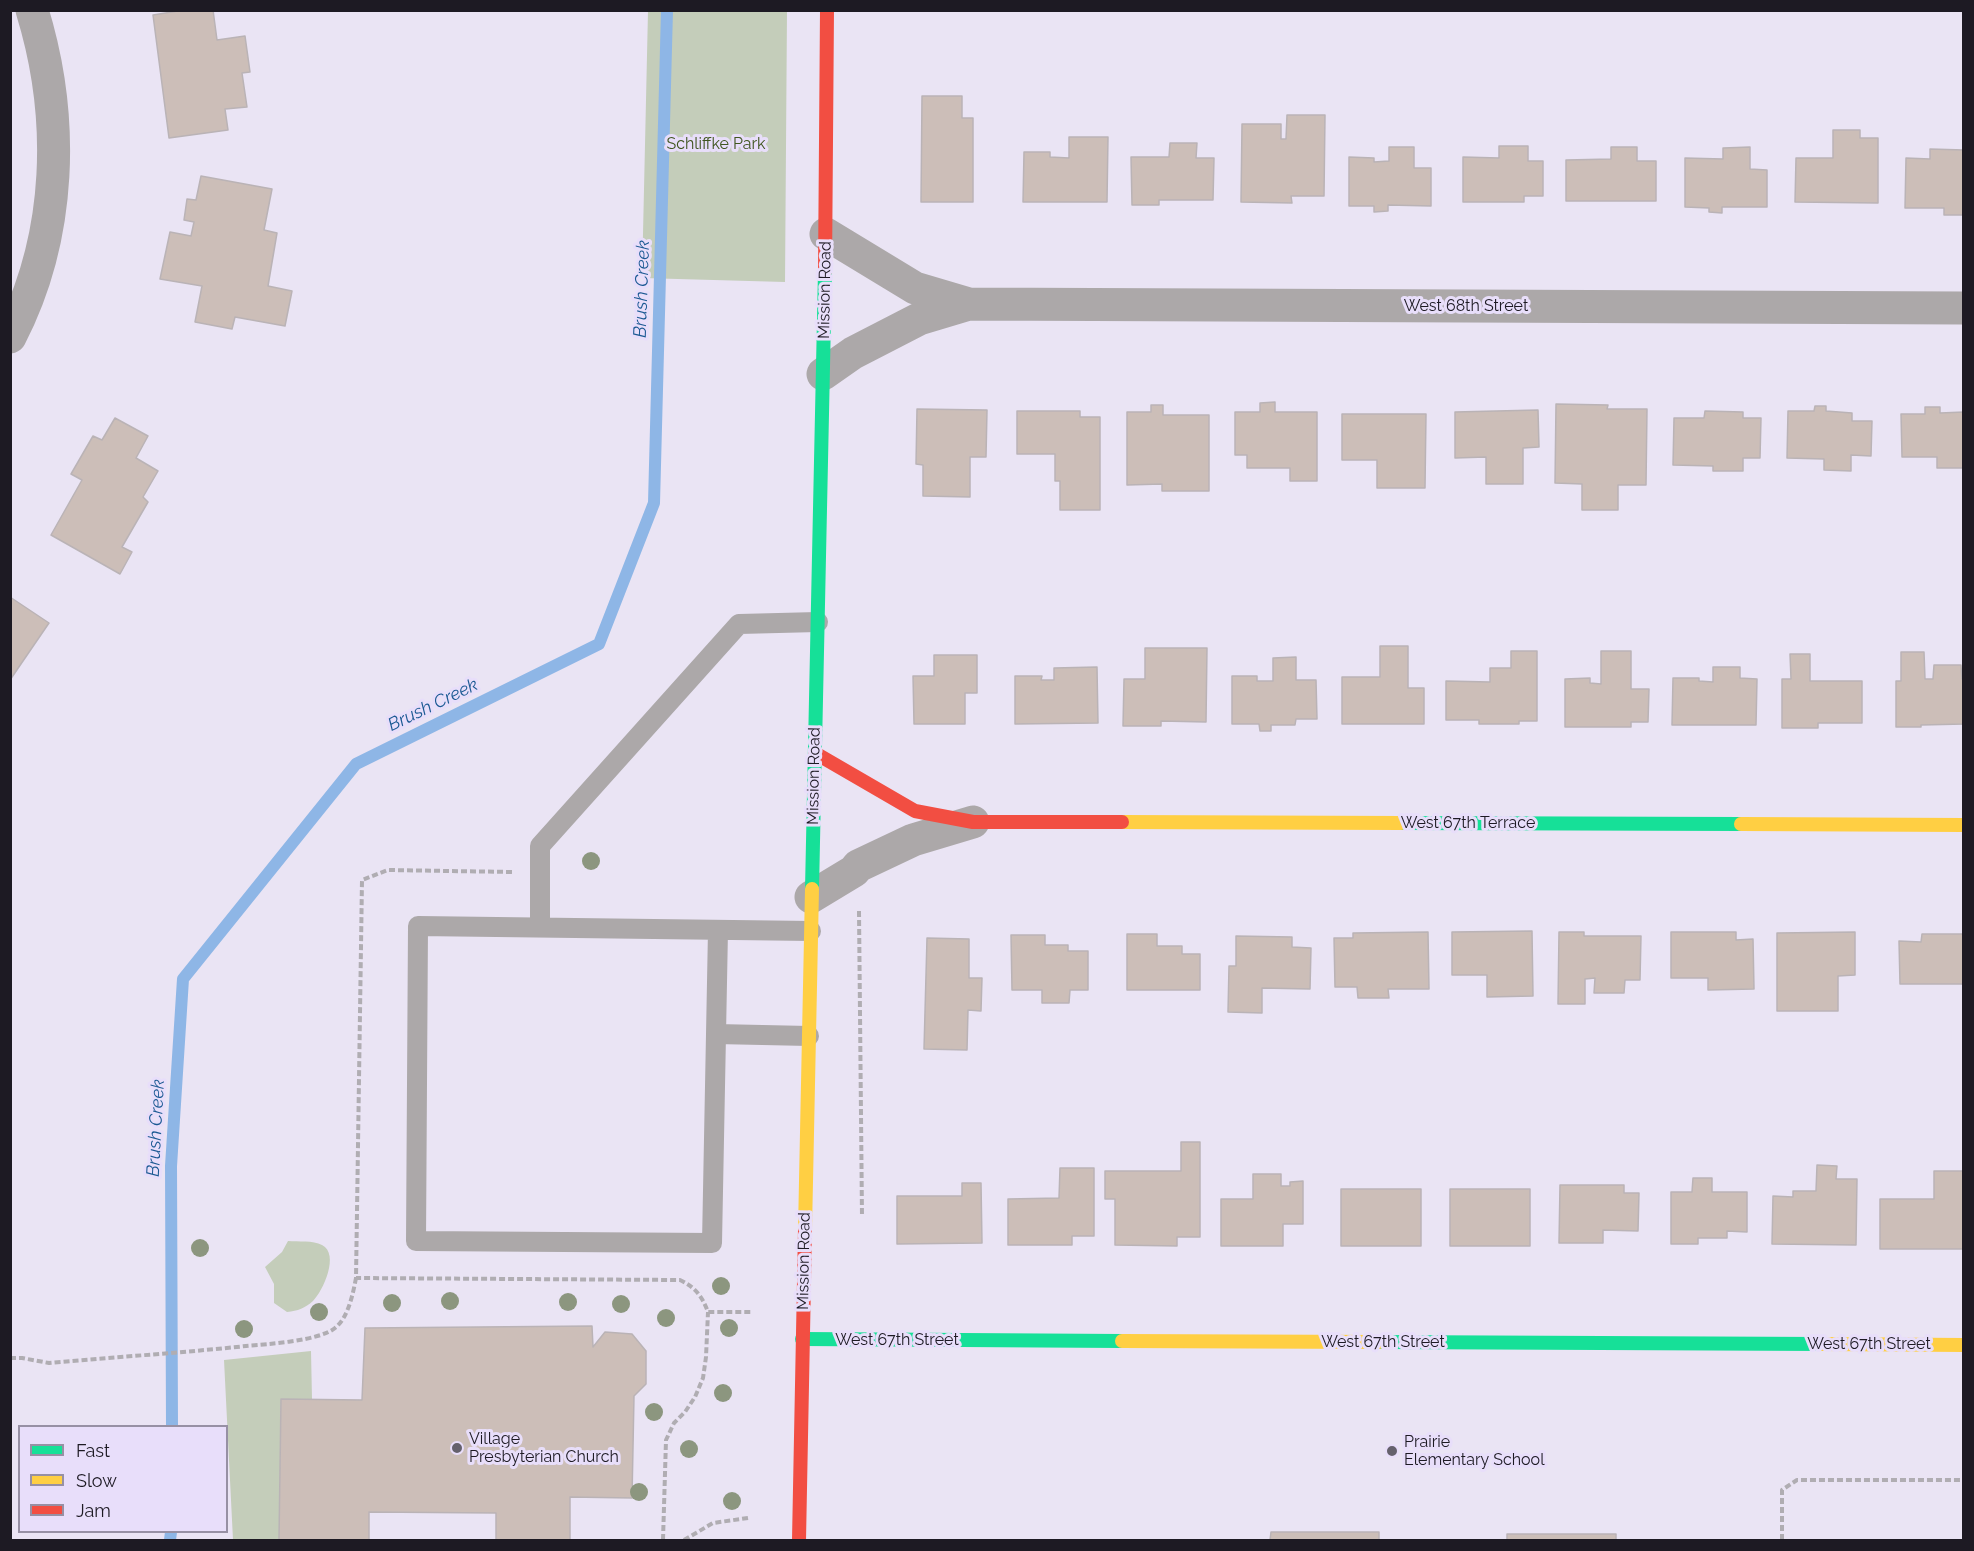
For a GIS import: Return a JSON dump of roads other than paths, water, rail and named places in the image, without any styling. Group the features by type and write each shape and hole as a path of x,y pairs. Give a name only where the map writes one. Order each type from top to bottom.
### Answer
{"street":[{"path":"10,337 26,302 40,261 49,219 54,176 54,120 41,38 32,10"},
{"name":"Mission Road","path":"799,1540 826,234 827,10"},
{"name":"West 68th Street","path":"826,234 915,288 969,304 1964,308"},
{"name":"West 68th Street","path":"823,374 854,353 919,319 969,304"},
{"name":"West 67th Terrace","path":"815,753 915,811 973,822 1964,825"},
{"name":"West 67th Terrace","path":"812,897 854,871 858,866 913,840 973,822"},
{"name":"West 67th Street","path":"802,1339 1964,1345"}],"lane":[{"path":"540,927 540,846 739,624 818,622"},
{"path":"718,930 712,1243 416,1241 418,926 811,931"},
{"path":"716,1034 808,1036"}],"waterway":[{"name":"Brush Creek","path":"172,1425 171,1166 183,979 356,764 599,644 654,503 667,10"},
{"name":"Brush Creek","path":"170,1540 171,1533"}],"place":[{"name":"Village Presbyterian Church","path":"457,1448"},
{"name":"Prairie Elementary School","path":"1392,1451"}],"park label":[{"name":"Schliffke Park","path":"716,144"}]}
